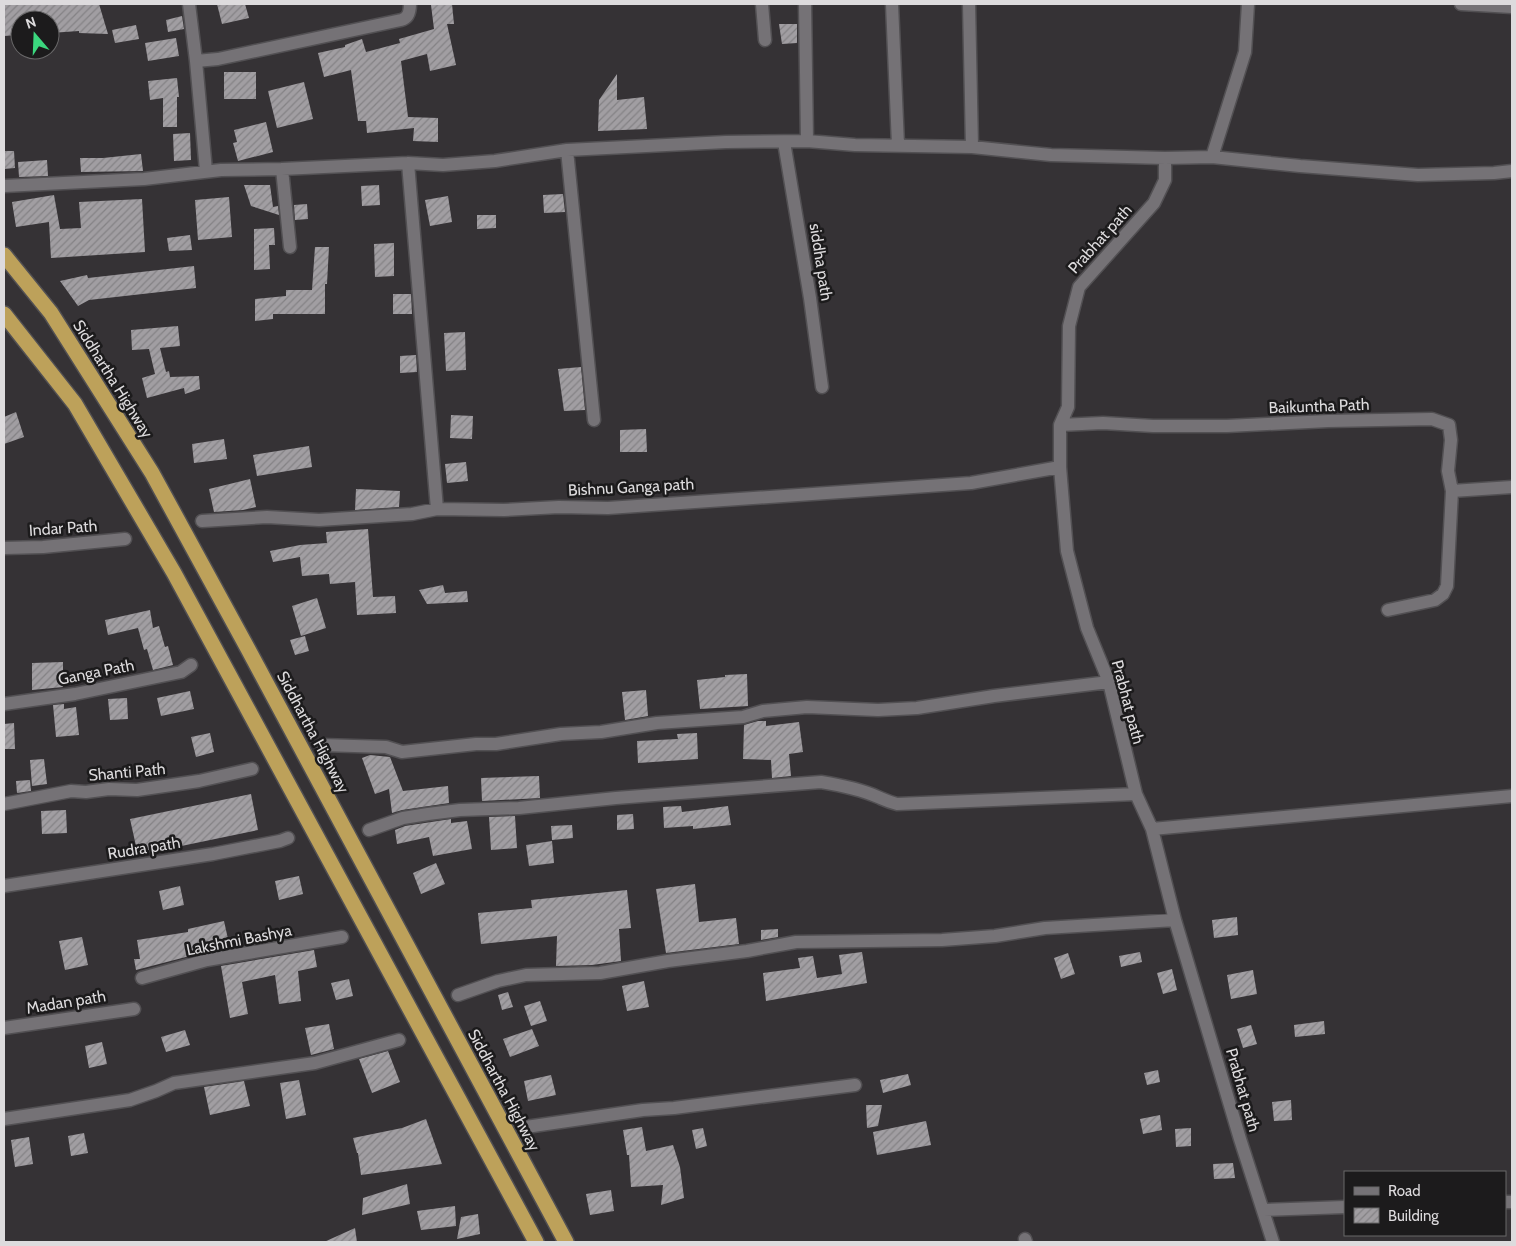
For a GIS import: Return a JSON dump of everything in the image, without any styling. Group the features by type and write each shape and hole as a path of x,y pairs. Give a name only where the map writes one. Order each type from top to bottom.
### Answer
{"highway":[{"name":"Siddhartha Highway","path":"4,255 51,313 152,473 263,675 566,1242"},
{"path":"4,314 75,404 127,490 179,582 536,1242"}],"street":[{"path":"189,4 206,171"},
{"path":"196,62 401,20 408,16 410,4"},
{"path":"762,4 765,40"},
{"path":"805,4 807,141"},
{"path":"892,4 898,145"},
{"path":"969,4 972,147"},
{"path":"1212,157 1245,52 1248,4"},
{"path":"1461,4 1512,7"},
{"path":"4,186 144,179 206,171 408,163 443,165 486,162 567,150 726,142 807,141 855,145 972,147 1051,155 1165,158 1212,157 1418,175 1512,171"},
{"name":"siddha path","path":"784,142 810,298 822,387"},
{"path":"567,150 594,420"},
{"name":"Prabhat path","path":"1165,158 1165,180 1154,203 1079,287 1069,326 1068,407 1060,425 1060,467 1067,552 1087,628 1109,682 1136,794 1152,829 1175,920 1240,1139 1273,1242"},
{"path":"408,163 436,508"},
{"path":"282,169 290,247"},
{"name":"Baikuntha Path","path":"1060,425 1103,423 1153,426 1227,426 1328,421 1432,419 1449,425 1451,440 1448,471 1452,491"},
{"name":"Bishnu Ganga path","path":"202,521 267,517 319,520 412,514 436,508 504,510 559,507 608,508 971,483 1060,467"},
{"path":"1388,610 1435,600 1443,594 1447,586 1452,491 1512,487"},
{"name":"Indar Path","path":"4,548 43,547 125,539"},
{"name":"Ganga Path","path":"4,704 75,694 181,672 191,665"},
{"path":"322,745 386,747 402,752 476,744 496,744 561,734 601,732 657,723 743,717 763,711 808,707 878,710 917,708 994,696 1109,682"},
{"name":"Shanti Path","path":"4,804 71,791 137,790 252,769"},
{"path":"369,830 403,818 460,810 519,808 616,798 821,782 842,785 897,804 1136,794"},
{"path":"1152,829 1512,796"},
{"name":"Rudra path","path":"4,886 213,854 280,842 288,838"},
{"path":"458,995 498,981 526,975 600,973 668,961 746,952 796,942 942,940 995,936 1045,928 1175,920"},
{"name":"Lakshmi Bashya","path":"142,978 207,960 342,937"},
{"name":"Madan path","path":"4,1028 134,1009"},
{"path":"4,1119 130,1100 156,1092 174,1083 315,1063 399,1040"},
{"path":"526,1127 643,1110 674,1108 855,1085"},
{"path":"1264,1210 1344,1207"}],"building":[{"path":"4,4 99,4 108,34 79,33 79,31 60,32 60,10 10,10 10,36 4,36"},
{"path":"217,4 245,4 249,18 222,24"},
{"path":"452,4 454,24 447,24 456,65 430,71 427,54 401,61 408,117 438,118 438,142 413,141 414,128 367,133 366,121 358,121 351,70 324,77 318,53 345,47 345,45 362,39 366,52 400,43 399,39 434,29 431,5"},
{"path":"182,16 184,29 168,32 166,20"},
{"path":"779,24 797,24 797,43 782,44"},
{"path":"136,25 139,39 115,43 112,30"},
{"path":"176,38 179,56 148,61 145,43"},
{"path":"224,72 256,72 256,99 224,99"},
{"path":"617,74 617,100 644,97 647,129 598,131 599,100"},
{"path":"177,78 179,97 177,97 177,127 163,127 163,98 150,100 148,81"},
{"path":"304,82 313,119 277,128 268,91"},
{"path":"266,122 273,152 238,161 233,143 237,142 234,130"},
{"path":"190,133 191,160 174,161 173,134"},
{"path":"4,151 14,151 15,168 4,169"},
{"path":"141,154 143,171 81,172 80,158 103,158"},
{"path":"47,160 48,176 19,177 18,162"},
{"path":"244,185 270,185 273,207 278,206 279,215 251,206"},
{"path":"379,185 380,205 362,206 361,186"},
{"path":"563,194 565,212 544,213 543,195"},
{"path":"54,195 60,229 81,228 79,202 142,199 145,252 51,258 49,222 16,227 12,202"},
{"path":"448,196 452,222 430,226 425,200"},
{"path":"229,197 232,237 198,240 195,200"},
{"path":"307,204 308,219 295,220 294,205"},
{"path":"477,215 496,215 496,228 477,229"},
{"path":"274,228 275,245 269,245 270,269 254,270 254,229"},
{"path":"190,235 192,250 169,251 167,238"},
{"path":"394,243 394,276 375,277 374,244"},
{"path":"315,247 329,247 327,284 325,284 325,314 273,314 273,319 255,321 255,299 286,296 286,290 312,290"},
{"path":"194,266 196,288 89,300 78,306 60,281 87,275 88,278"},
{"path":"393,294 411,294 412,314 393,314"},
{"path":"178,326 180,346 160,348 166,372 169,371 170,377 199,376 200,389 185,394 184,388 147,398 142,378 155,374 149,349 132,350 131,330"},
{"path":"465,332 466,370 446,371 444,333"},
{"path":"416,355 417,372 400,373 400,356"},
{"path":"581,367 585,410 564,411 558,369"},
{"path":"16,412 24,437 4,444 4,417"},
{"path":"451,415 473,416 472,439 450,438"},
{"path":"646,429 647,452 620,452 620,430"},
{"path":"224,439 227,459 194,463 192,444"},
{"path":"309,446 312,467 257,476 253,455"},
{"path":"466,462 468,481 447,483 445,464"},
{"path":"250,479 256,507 214,512 209,489"},
{"path":"356,489 400,491 399,507 355,510"},
{"path":"368,529 373,597 395,596 396,613 357,615 355,582 330,584 329,574 302,576 300,557 273,562 270,551 300,545 327,543 326,532"},
{"path":"443,585 445,593 467,591 468,602 427,604 419,590"},
{"path":"317,598 326,628 301,636 292,606"},
{"path":"150,610 153,628 159,626 165,647 168,646 173,665 153,670 147,649 144,650 138,628 108,635 105,620"},
{"path":"305,636 309,651 295,655 290,640"},
{"path":"63,662 63,687 32,690 32,663"},
{"path":"747,674 748,706 700,709 697,680 725,677 725,675"},
{"path":"646,690 648,716 625,720 622,692"},
{"path":"190,691 194,709 161,716 157,698"},
{"path":"127,698 128,719 110,720 108,699"},
{"path":"64,704 64,709 76,707 79,735 56,737 53,705"},
{"path":"766,721 766,726 799,722 803,752 789,754 791,776 772,778 771,760 743,759 744,725"},
{"path":"14,723 15,749 4,749 4,724"},
{"path":"210,733 214,752 196,757 191,737"},
{"path":"697,733 698,759 638,763 637,741 678,739 677,734"},
{"path":"370,755 390,757 403,791 448,786 449,803 392,813 389,789 375,794 362,758"},
{"path":"44,759 47,784 32,786 30,760"},
{"path":"539,776 540,798 482,801 481,778"},
{"path":"30,780 31,791 17,793 16,781"},
{"path":"251,794 258,830 138,855 130,819"},
{"path":"681,806 682,812 728,806 731,825 693,829 693,826 664,828 663,807"},
{"path":"66,810 67,833 42,834 41,811"},
{"path":"633,814 634,829 617,830 617,815"},
{"path":"515,816 517,848 491,850 489,817"},
{"path":"451,819 451,823 467,821 472,849 433,856 429,837 397,844 395,830 405,826"},
{"path":"572,825 573,838 552,840 551,826"},
{"path":"552,841 554,863 529,866 526,845"},
{"path":"436,863 445,884 421,894 413,873"},
{"path":"299,876 303,894 279,900 275,881"},
{"path":"695,884 699,922 736,918 739,944 666,953 656,889"},
{"path":"180,886 184,905 163,910 159,891"},
{"path":"627,890 631,928 619,929 621,961 592,965 556,966 557,936 481,944 478,913 532,908 531,900"},
{"path":"1237,917 1238,935 1214,938 1212,920"},
{"path":"224,921 230,948 205,952 136,970 134,959 140,959 137,940 188,932 188,929"},
{"path":"778,929 778,937 761,940 761,930"},
{"path":"82,937 88,965 65,970 59,941"},
{"path":"314,950 317,967 298,971 301,1001 279,1004 275,975 242,982 248,1014 230,1018 221,966"},
{"path":"862,952 867,983 766,1001 763,973 800,968 798,958 813,956 817,978 842,974 839,955"},
{"path":"1140,952 1142,962 1121,967 1119,956"},
{"path":"1068,953 1075,974 1061,979 1054,958"},
{"path":"1172,969 1177,990 1163,994 1157,973"},
{"path":"1253,970 1257,994 1231,999 1227,975"},
{"path":"349,979 353,996 336,1000 331,983"},
{"path":"644,981 649,1007 627,1011 622,986"},
{"path":"508,992 513,1007 502,1010 498,995"},
{"path":"540,1001 547,1021 531,1026 524,1006"},
{"path":"1324,1021 1325,1034 1295,1037 1294,1025"},
{"path":"329,1024 334,1049 311,1055 305,1028"},
{"path":"1251,1025 1257,1044 1243,1048 1237,1029"},
{"path":"532,1029 539,1046 510,1057 503,1039"},
{"path":"185,1030 190,1045 166,1052 161,1037"},
{"path":"102,1042 107,1064 89,1068 85,1046"},
{"path":"388,1051 400,1082 372,1093 359,1059"},
{"path":"1158,1070 1160,1082 1147,1085 1144,1073"},
{"path":"908,1074 911,1085 883,1093 880,1080"},
{"path":"551,1075 556,1095 528,1101 524,1081"},
{"path":"299,1080 306,1115 286,1119 280,1083"},
{"path":"244,1081 250,1106 210,1115 204,1087"},
{"path":"1291,1100 1292,1120 1274,1121 1272,1102"},
{"path":"866,1105 882,1105 878,1126 867,1128"},
{"path":"1160,1115 1162,1130 1143,1134 1140,1119"},
{"path":"426,1119 442,1164 361,1175 358,1153 353,1138 402,1128"},
{"path":"926,1121 931,1145 877,1155 873,1132"},
{"path":"642,1127 646,1151 673,1145 680,1167 684,1198 661,1205 663,1185 631,1187 629,1155 627,1155 623,1130"},
{"path":"703,1128 707,1146 696,1149 692,1130"},
{"path":"1191,1128 1191,1146 1176,1147 1175,1129"},
{"path":"84,1133 88,1153 71,1156 68,1136"},
{"path":"29,1137 33,1164 15,1167 11,1140"},
{"path":"1233,1163 1235,1178 1214,1179 1213,1164"},
{"path":"407,1184 410,1204 362,1215 363,1198"},
{"path":"611,1190 614,1211 590,1215 586,1194"},
{"path":"455,1206 456,1226 421,1230 417,1211"},
{"path":"478,1214 480,1234 457,1239 461,1217"},
{"path":"355,1228 357,1242 324,1242"}]}
